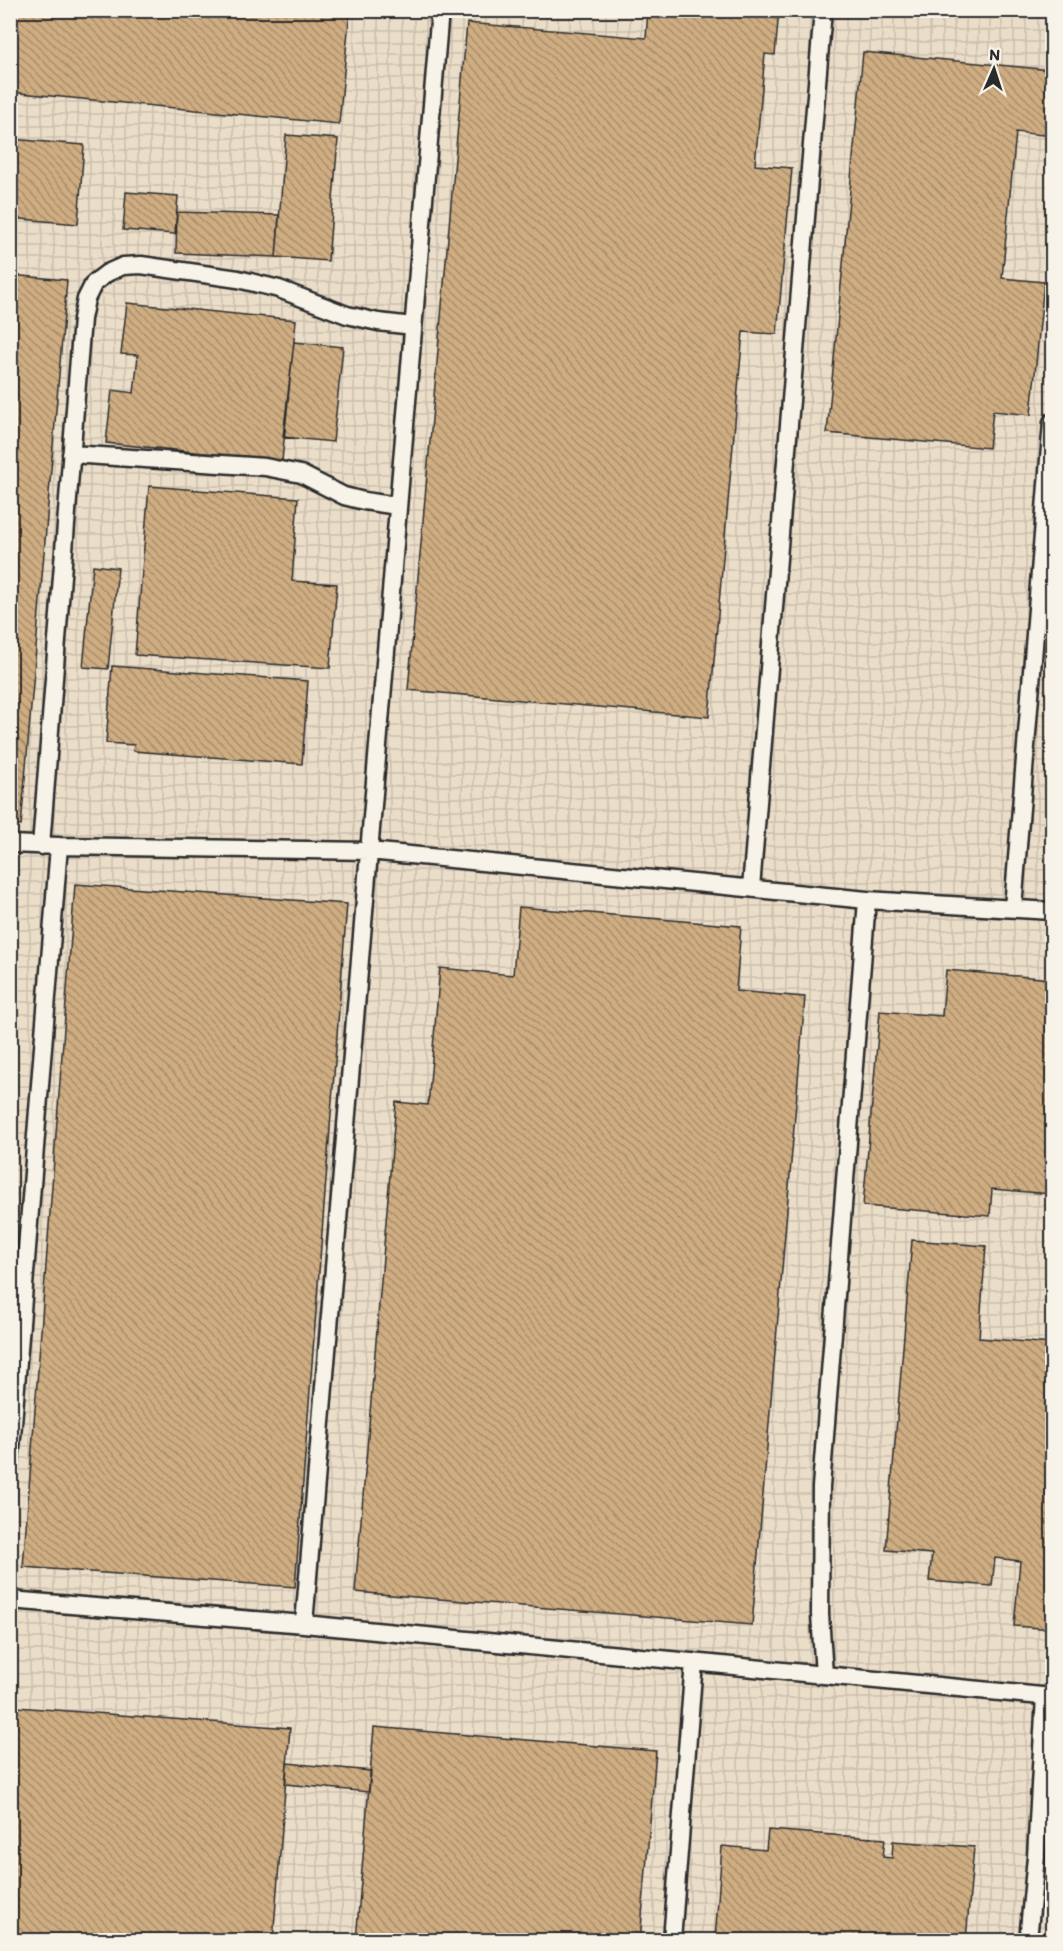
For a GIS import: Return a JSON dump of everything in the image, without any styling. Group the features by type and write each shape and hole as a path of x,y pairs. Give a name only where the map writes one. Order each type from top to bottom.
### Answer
{"lane":[{"path":"304,1624 440,10"},
{"path":"751,888 823,10"},
{"path":"41,846 82,319 86,299 94,284 107,273 123,266 141,265 238,279 279,289 347,315 378,322 413,326"},
{"path":"1013,908 1053,422"},
{"path":"71,454 265,467 301,474 344,496 398,506"},
{"path":"10,844 369,851 867,900 1053,910"},
{"path":"10,1462 59,846"},
{"path":"824,1675 820,1614 821,1487 867,900"},
{"path":"10,1600 304,1624 1049,1697 1028,1941"},
{"path":"672,1941 694,1662"}],"shaded area":[{"path":"11,11 1052,11 1052,1940 11,1940"}],"building":[{"path":"18,10 350,10 339,124 10,92"},
{"path":"648,10 779,10 775,55 765,54 755,165 792,168 777,334 743,332 709,717 408,690 467,23 646,38"},
{"path":"863,52 1052,70 1052,136 1016,132 1002,278 1044,282 1031,415 993,411 989,448 827,433"},
{"path":"286,135 338,139 328,261 276,257"},
{"path":"10,139 84,145 78,224 10,218"},
{"path":"126,192 178,196 175,234 123,230"},
{"path":"177,212 279,215 276,257 176,253"},
{"path":"10,275 67,280 21,826 10,825"},
{"path":"127,303 296,320 282,461 106,443 112,390 134,393 138,355 121,354"},
{"path":"294,342 343,347 333,442 283,437"},
{"path":"149,486 298,498 292,581 337,584 330,668 135,655"},
{"path":"93,565 118,568 108,669 83,667"},
{"path":"112,666 308,681 302,764 133,751 134,745 106,743"},
{"path":"1052,700 1052,745 1049,745"},
{"path":"75,884 347,904 295,1587 23,1567"},
{"path":"519,907 741,926 736,991 805,997 752,1625 355,1592 396,1102 428,1105 440,968 513,975"},
{"path":"946,970 1052,979 1052,1194 992,1189 990,1216 863,1206 880,1011 942,1016"},
{"path":"912,1240 986,1246 979,1338 1052,1344 1052,1629 1014,1626 1020,1561 995,1558 992,1586 929,1581 932,1554 886,1550"},
{"path":"17,1707 290,1728 273,1940 10,1940 10,1793"},
{"path":"374,1727 656,1751 640,1940 356,1940"},
{"path":"287,1763 371,1771 369,1792 285,1784"},
{"path":"768,1830 885,1839 883,1857 892,1858 893,1841 974,1847 966,1940 715,1940 722,1846 766,1850"},
{"path":"301,1936 349,1940 301,1940"}]}
